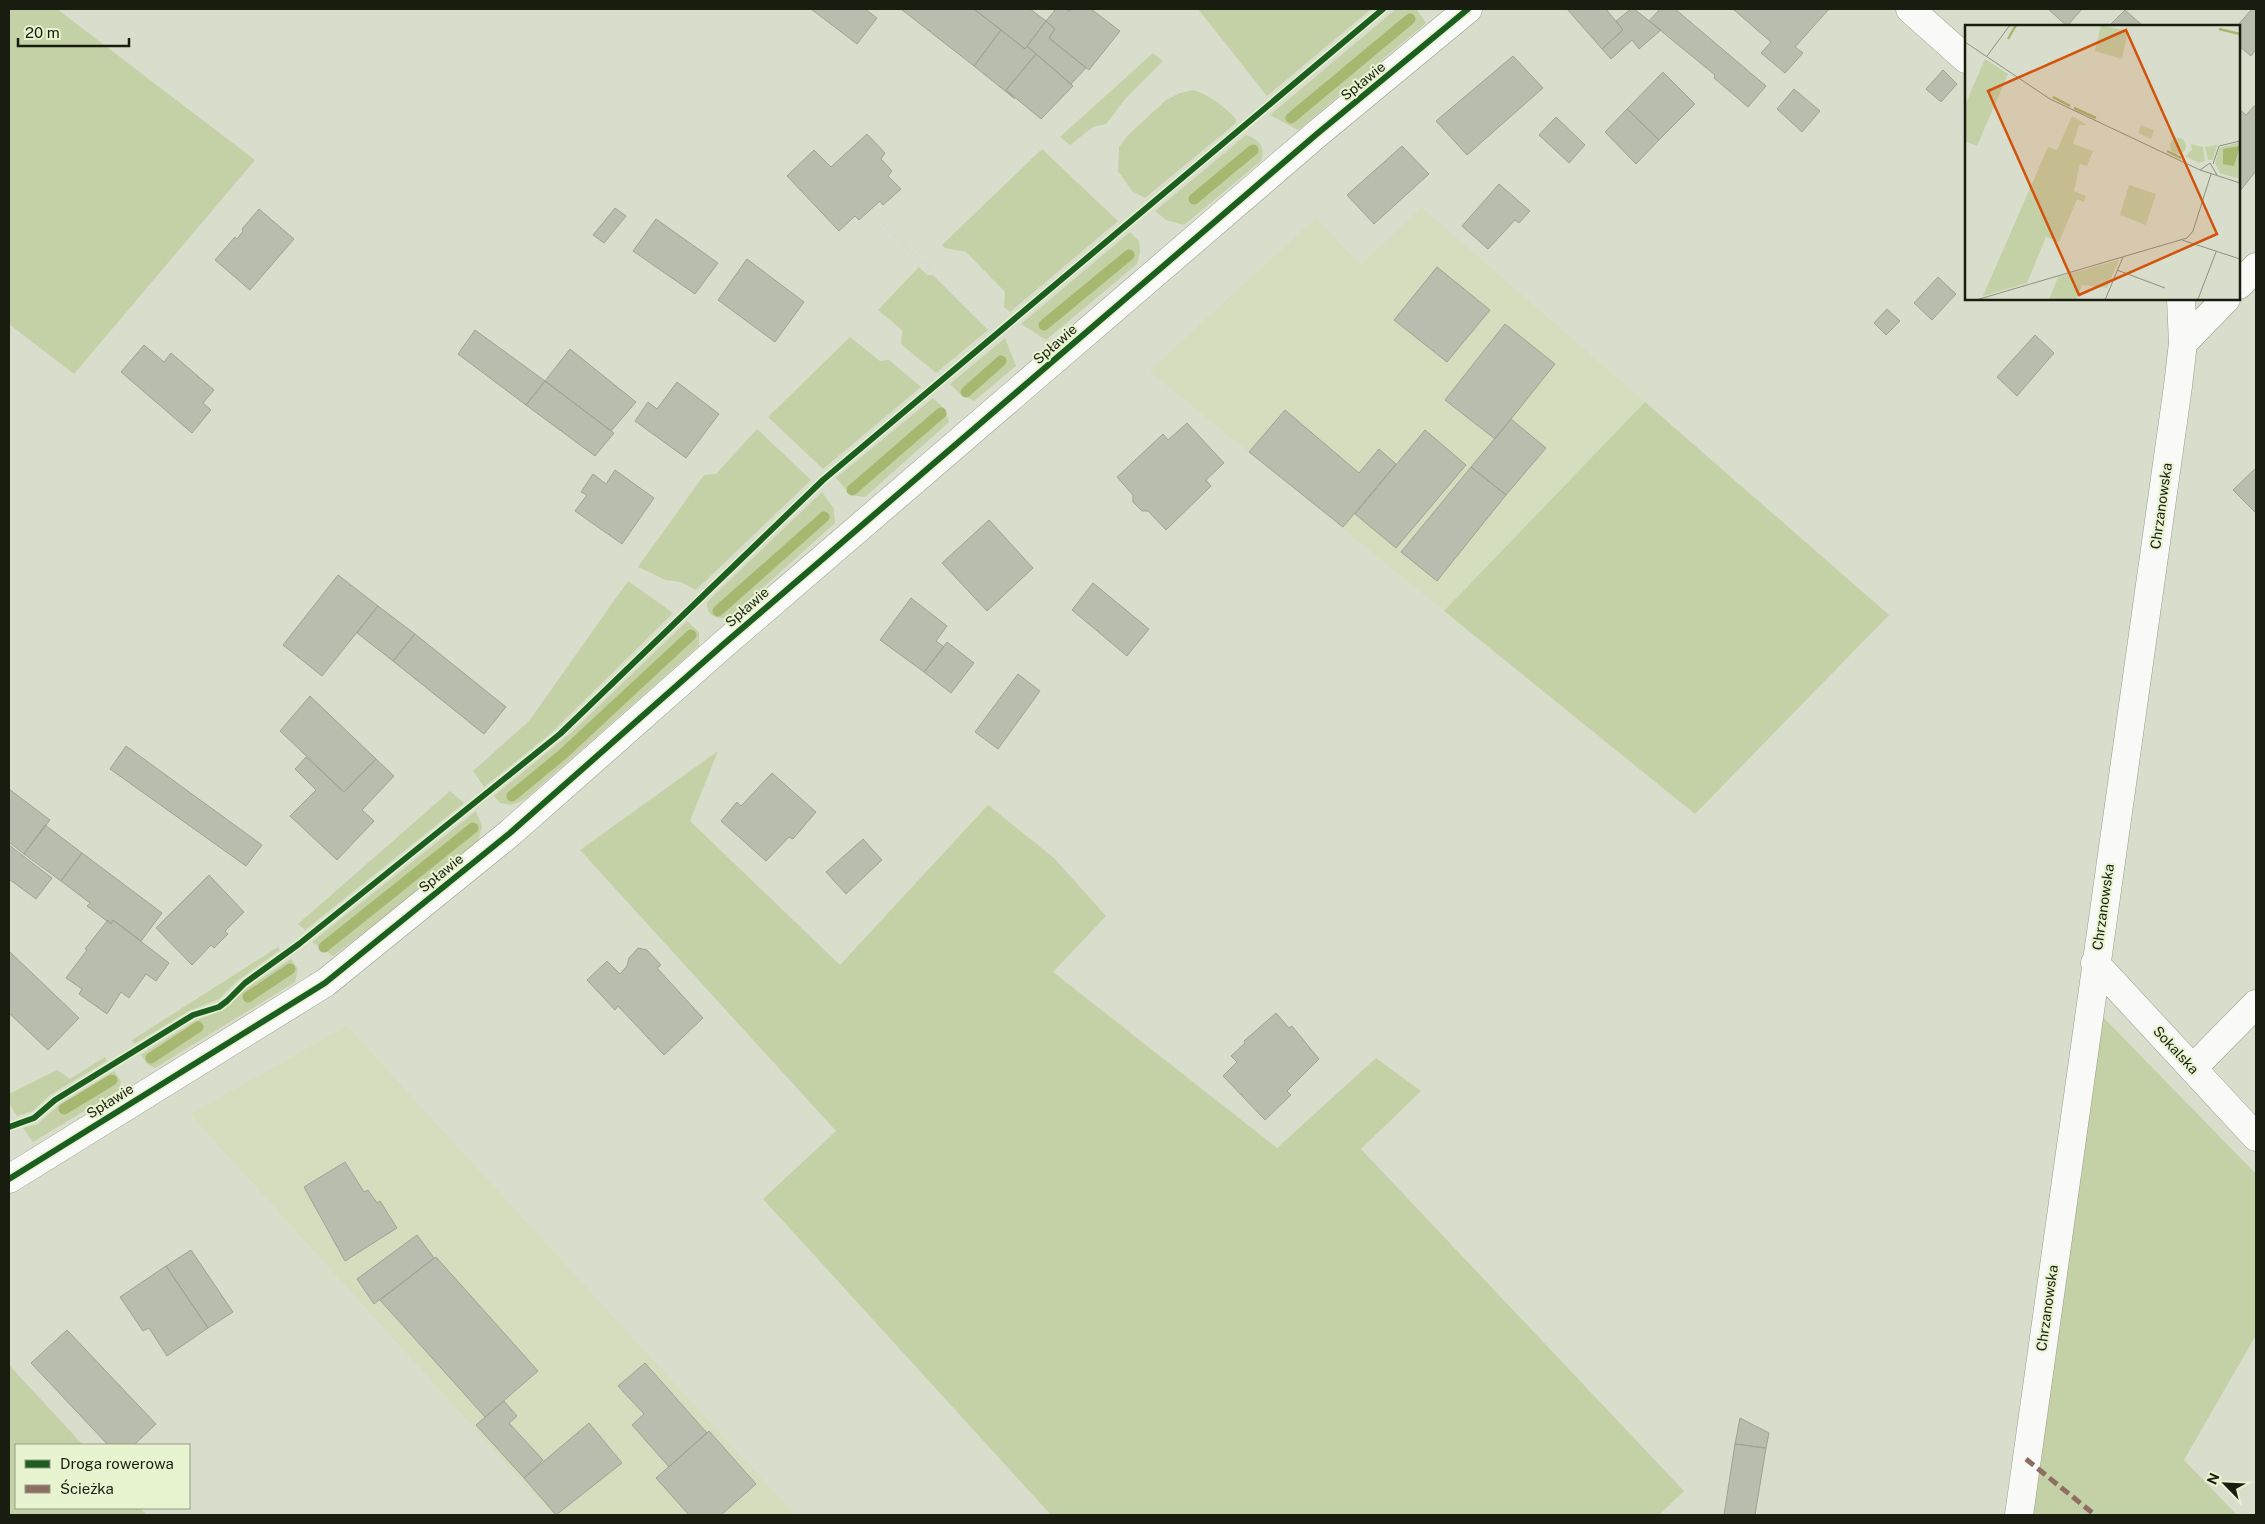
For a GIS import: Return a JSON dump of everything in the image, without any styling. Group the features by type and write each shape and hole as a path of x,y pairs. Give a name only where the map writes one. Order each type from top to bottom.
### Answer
{"street":[{"name":"Spławie","path":"9,1179 326,982 510,833 725,643 1318,134 1468,9"},
{"path":"1910,9 1965,58"},
{"path":"2240,284 2256,267"},
{"name":"Chrzanowska","path":"2018,1515 2183,343 2181,300"},
{"path":"2183,343 2225,300"},
{"name":"Sokalska","path":"2095,963 2256,1137"},
{"path":"2193,1068 2256,1004"}],"path":[{"path":"883,224 996,334"}],"shaded area":[{"path":"9,9 57,9 255,160 74,374 9,324"},
{"path":"1198,9 1371,9 1267,96"},
{"path":"1396,9 1416,9 1426,23 1298,130 1270,115"},
{"path":"1153,53 1163,61 1126,98 1106,124 1093,127 1070,145 1060,137"},
{"path":"1193,90 1222,105 1236,119 1236,123 1145,198 1132,191 1118,171 1119,147 1128,135 1166,100 1180,93"},
{"path":"1246,135 1255,139 1260,144 1263,151 1261,161 1184,225 1166,220 1155,211"},
{"path":"1042,149 1118,221 1010,312 1004,307 1005,292 966,252 945,248 942,245"},
{"path":"1421,207 1645,402 1444,611 1149,371 1316,218 1361,265"},
{"path":"1130,232 1139,241 1140,252 1137,264 1046,340 1021,324"},
{"path":"919,267 927,275 933,275 988,330 936,373 901,344 902,330 878,310"},
{"path":"850,337 880,361 889,360 921,387 823,469 768,417"},
{"path":"1005,338 1016,366 974,401 958,392 950,384"},
{"path":"933,398 945,409 949,422 865,497 851,495 836,478"},
{"path":"1645,402 1889,615 1695,814 1444,611"},
{"path":"757,429 811,480 696,590 681,582 666,580 638,567 704,475 716,474"},
{"path":"822,492 834,509 835,523 729,618 720,618 710,614 707,602"},
{"path":"628,581 673,613 551,733 484,787 473,771 529,721"},
{"path":"687,621 699,632 699,646 524,800 511,805 500,803 494,796 572,732"},
{"path":"718,751 690,821 840,965 988,805 1054,858 1106,916 1053,972 1277,1148 1376,1058 1421,1091 1361,1149 1684,1491 1659,1515 1051,1515 763,1199 836,1131 580,850"},
{"path":"450,791 464,803 305,930 298,924"},
{"path":"476,811 482,826 478,842 438,877 333,956 312,942"},
{"path":"278,947 280,950 237,981 219,999 189,1011 134,1044 132,1040"},
{"path":"291,959 298,969 295,982 155,1068 147,1064 141,1055 195,1021 225,1009 244,990"},
{"path":"2101,1015 2256,1174 2256,1335 2184,1460 2237,1515 2032,1515"},
{"path":"347,1026 795,1515 553,1515 190,1114"},
{"path":"105,1057 107,1061 50,1095 33,1111 17,1116 9,1103 9,1094 57,1070 70,1079"},
{"path":"114,1071 121,1081 119,1090 33,1142 23,1128 38,1124 60,1104"},
{"path":"9,1365 82,1444 15,1444 15,1509 141,1509 147,1515 9,1515"}],"building":[{"path":"811,9 865,9 877,18 857,44"},
{"path":"901,9 974,9 1001,30 974,66"},
{"path":"974,9 1030,9 1046,21 1025,49"},
{"path":"1056,9 1066,9 1069,11 1072,9 1091,9 1120,31 1089,70 1049,38 1055,29 1046,21"},
{"path":"1567,9 1606,9 1623,30 1602,49"},
{"path":"1631,9 1634,9 1661,30 1639,49 1632,40 1611,59 1602,49 1623,30 1616,21"},
{"path":"1660,9 1675,9 1766,86 1748,107 1714,78 1715,75 1649,21"},
{"path":"1733,9 1829,9 1795,47 1803,53 1785,73 1761,53 1771,42"},
{"path":"2048,9 2082,9 2066,25"},
{"path":"2252,9 2256,9 2256,49 2251,56 2240,47 2240,25 2238,25"},
{"path":"2125,10 2142,25 2110,25"},
{"path":"1046,21 1055,29 1049,38 1086,68 1071,84 1027,46"},
{"path":"1001,30 1025,49 1027,46 1036,54 1006,90 1015,99 974,66"},
{"path":"1036,54 1073,86 1041,119 1006,90"},
{"path":"1513,56 1543,88 1467,155 1436,121"},
{"path":"1943,70 1957,84 1941,102 1926,89"},
{"path":"1663,72 1695,104 1659,140 1627,109"},
{"path":"1794,89 1820,111 1802,132 1777,109"},
{"path":"2254,106 2256,107 2256,171 2240,191 2240,110 2246,115"},
{"path":"1627,109 1659,140 1636,164 1605,132"},
{"path":"1556,117 1585,145 1569,163 1539,135"},
{"path":"867,134 885,153 881,159 892,171 888,176 901,189 883,205 880,201 859,220 855,216 839,231 787,176 814,150 831,167"},
{"path":"1402,146 1429,174 1374,224 1347,195"},
{"path":"1499,184 1530,211 1519,223 1515,220 1488,249 1462,226"},
{"path":"615,208 626,216 604,243 593,235"},
{"path":"259,209 294,239 250,290 215,260 235,237 237,239 243,231 242,229"},
{"path":"656,219 718,263 695,294 633,251"},
{"path":"747,259 804,302 775,342 718,300"},
{"path":"1437,267 1490,310 1447,362 1394,320"},
{"path":"1938,277 1956,294 1932,320 1914,303"},
{"path":"1887,309 1900,321 1886,335 1874,323"},
{"path":"1505,324 1555,364 1495,439 1445,400"},
{"path":"475,330 545,381 526,405 458,354"},
{"path":"2035,335 2054,353 2017,396 1997,377"},
{"path":"144,345 164,362 171,353 214,390 203,403 211,410 192,433 121,372"},
{"path":"570,349 636,402 611,431 545,381"},
{"path":"545,381 614,433 595,456 526,405"},
{"path":"677,382 719,414 686,458 635,421 648,402 657,409"},
{"path":"1285,410 1359,473 1379,449 1396,464 1343,527 1249,452"},
{"path":"1511,419 1546,448 1506,495 1471,467"},
{"path":"1187,423 1224,463 1206,480 1211,486 1166,530 1148,511 1142,511 1133,502 1133,495 1117,477 1163,434 1168,440"},
{"path":"1425,430 1466,465 1396,548 1355,514"},
{"path":"1471,467 1506,495 1437,581 1401,552"},
{"path":"2256,468 2256,513 2233,490"},
{"path":"615,470 654,498 622,544 575,511 587,495 581,492 593,474 606,484"},
{"path":"989,520 1033,568 987,611 942,563"},
{"path":"338,575 378,606 322,676 283,645"},
{"path":"1093,583 1149,629 1127,656 1072,610"},
{"path":"911,598 947,626 936,641 944,647 924,672 880,640"},
{"path":"378,606 415,634 393,661 357,633"},
{"path":"415,634 506,707 484,734 393,661"},
{"path":"947,642 974,663 951,693 924,672"},
{"path":"1018,674 1040,691 998,749 975,732"},
{"path":"310,696 376,759 344,792 280,731"},
{"path":"126,746 262,845 246,866 110,769"},
{"path":"306,757 344,792 376,759 394,776 362,810 374,821 337,860 290,816 316,790 295,769"},
{"path":"772,773 816,812 793,839 789,837 766,861 721,821 737,802 741,806"},
{"path":"9,789 50,820 24,854 9,842"},
{"path":"45,825 82,853 61,881 24,854"},
{"path":"863,839 882,860 846,894 826,872"},
{"path":"9,845 52,878 36,899 9,879"},
{"path":"82,853 162,913 141,941 113,920 111,924 87,906 90,903 61,881"},
{"path":"209,875 244,912 225,931 228,934 214,948 211,945 192,965 156,928"},
{"path":"108,920 111,924 113,920 169,963 156,981 146,974 129,998 121,992 107,1014 79,994 82,989 66,978 87,950 85,949"},
{"path":"638,948 647,950 661,965 657,968 703,1018 664,1055 618,1006 615,1010 587,980 607,961 620,974 627,966 629,958"},
{"path":"10,952 79,1018 48,1050 9,1013"},
{"path":"1276,1013 1289,1028 1292,1026 1319,1059 1287,1091 1291,1095 1265,1120 1223,1076 1237,1062 1231,1056 1245,1043 1244,1041"},
{"path":"345,1162 364,1192 368,1190 377,1203 380,1201 397,1228 345,1261 304,1187"},
{"path":"417,1235 434,1258 374,1304 357,1279"},
{"path":"191,1250 233,1312 208,1328 166,1266"},
{"path":"436,1257 538,1371 485,1417 380,1300"},
{"path":"166,1266 208,1328 167,1356 149,1328 143,1331 120,1297"},
{"path":"67,1330 156,1424 135,1444 107,1444 31,1363"},
{"path":"645,1363 707,1433 669,1467 632,1425 644,1414 618,1386"},
{"path":"504,1401 517,1416 509,1423 543,1460 524,1478 476,1425"},
{"path":"1740,1418 1769,1433 1766,1448 1735,1444"},
{"path":"589,1423 622,1463 556,1515 524,1478"},
{"path":"709,1431 756,1484 721,1515 689,1515 656,1478"},
{"path":"1735,1444 1766,1448 1755,1515 1724,1515"}],"waterway":[{"path":"1291,118 1410,19"},
{"path":"1194,199 1253,150"},
{"path":"1044,325 1129,255"},
{"path":"966,392 1001,361"},
{"path":"852,490 941,413"},
{"path":"718,611 824,517"},
{"path":"512,796 563,754 691,635"},
{"path":"324,947 473,828"},
{"path":"248,997 290,969"},
{"path":"151,1058 198,1027"},
{"path":"64,1109 112,1080"}],"marked path":[{"path":"2026,1459 2095,1515"}],"cycle path":[{"path":"9,1127 34,1118 55,1100 193,1015 219,1007 245,983 299,944 560,734 823,480 1383,9"},
{"path":"9,1179 325,983 510,833 725,643 1318,133 1468,9"}]}
